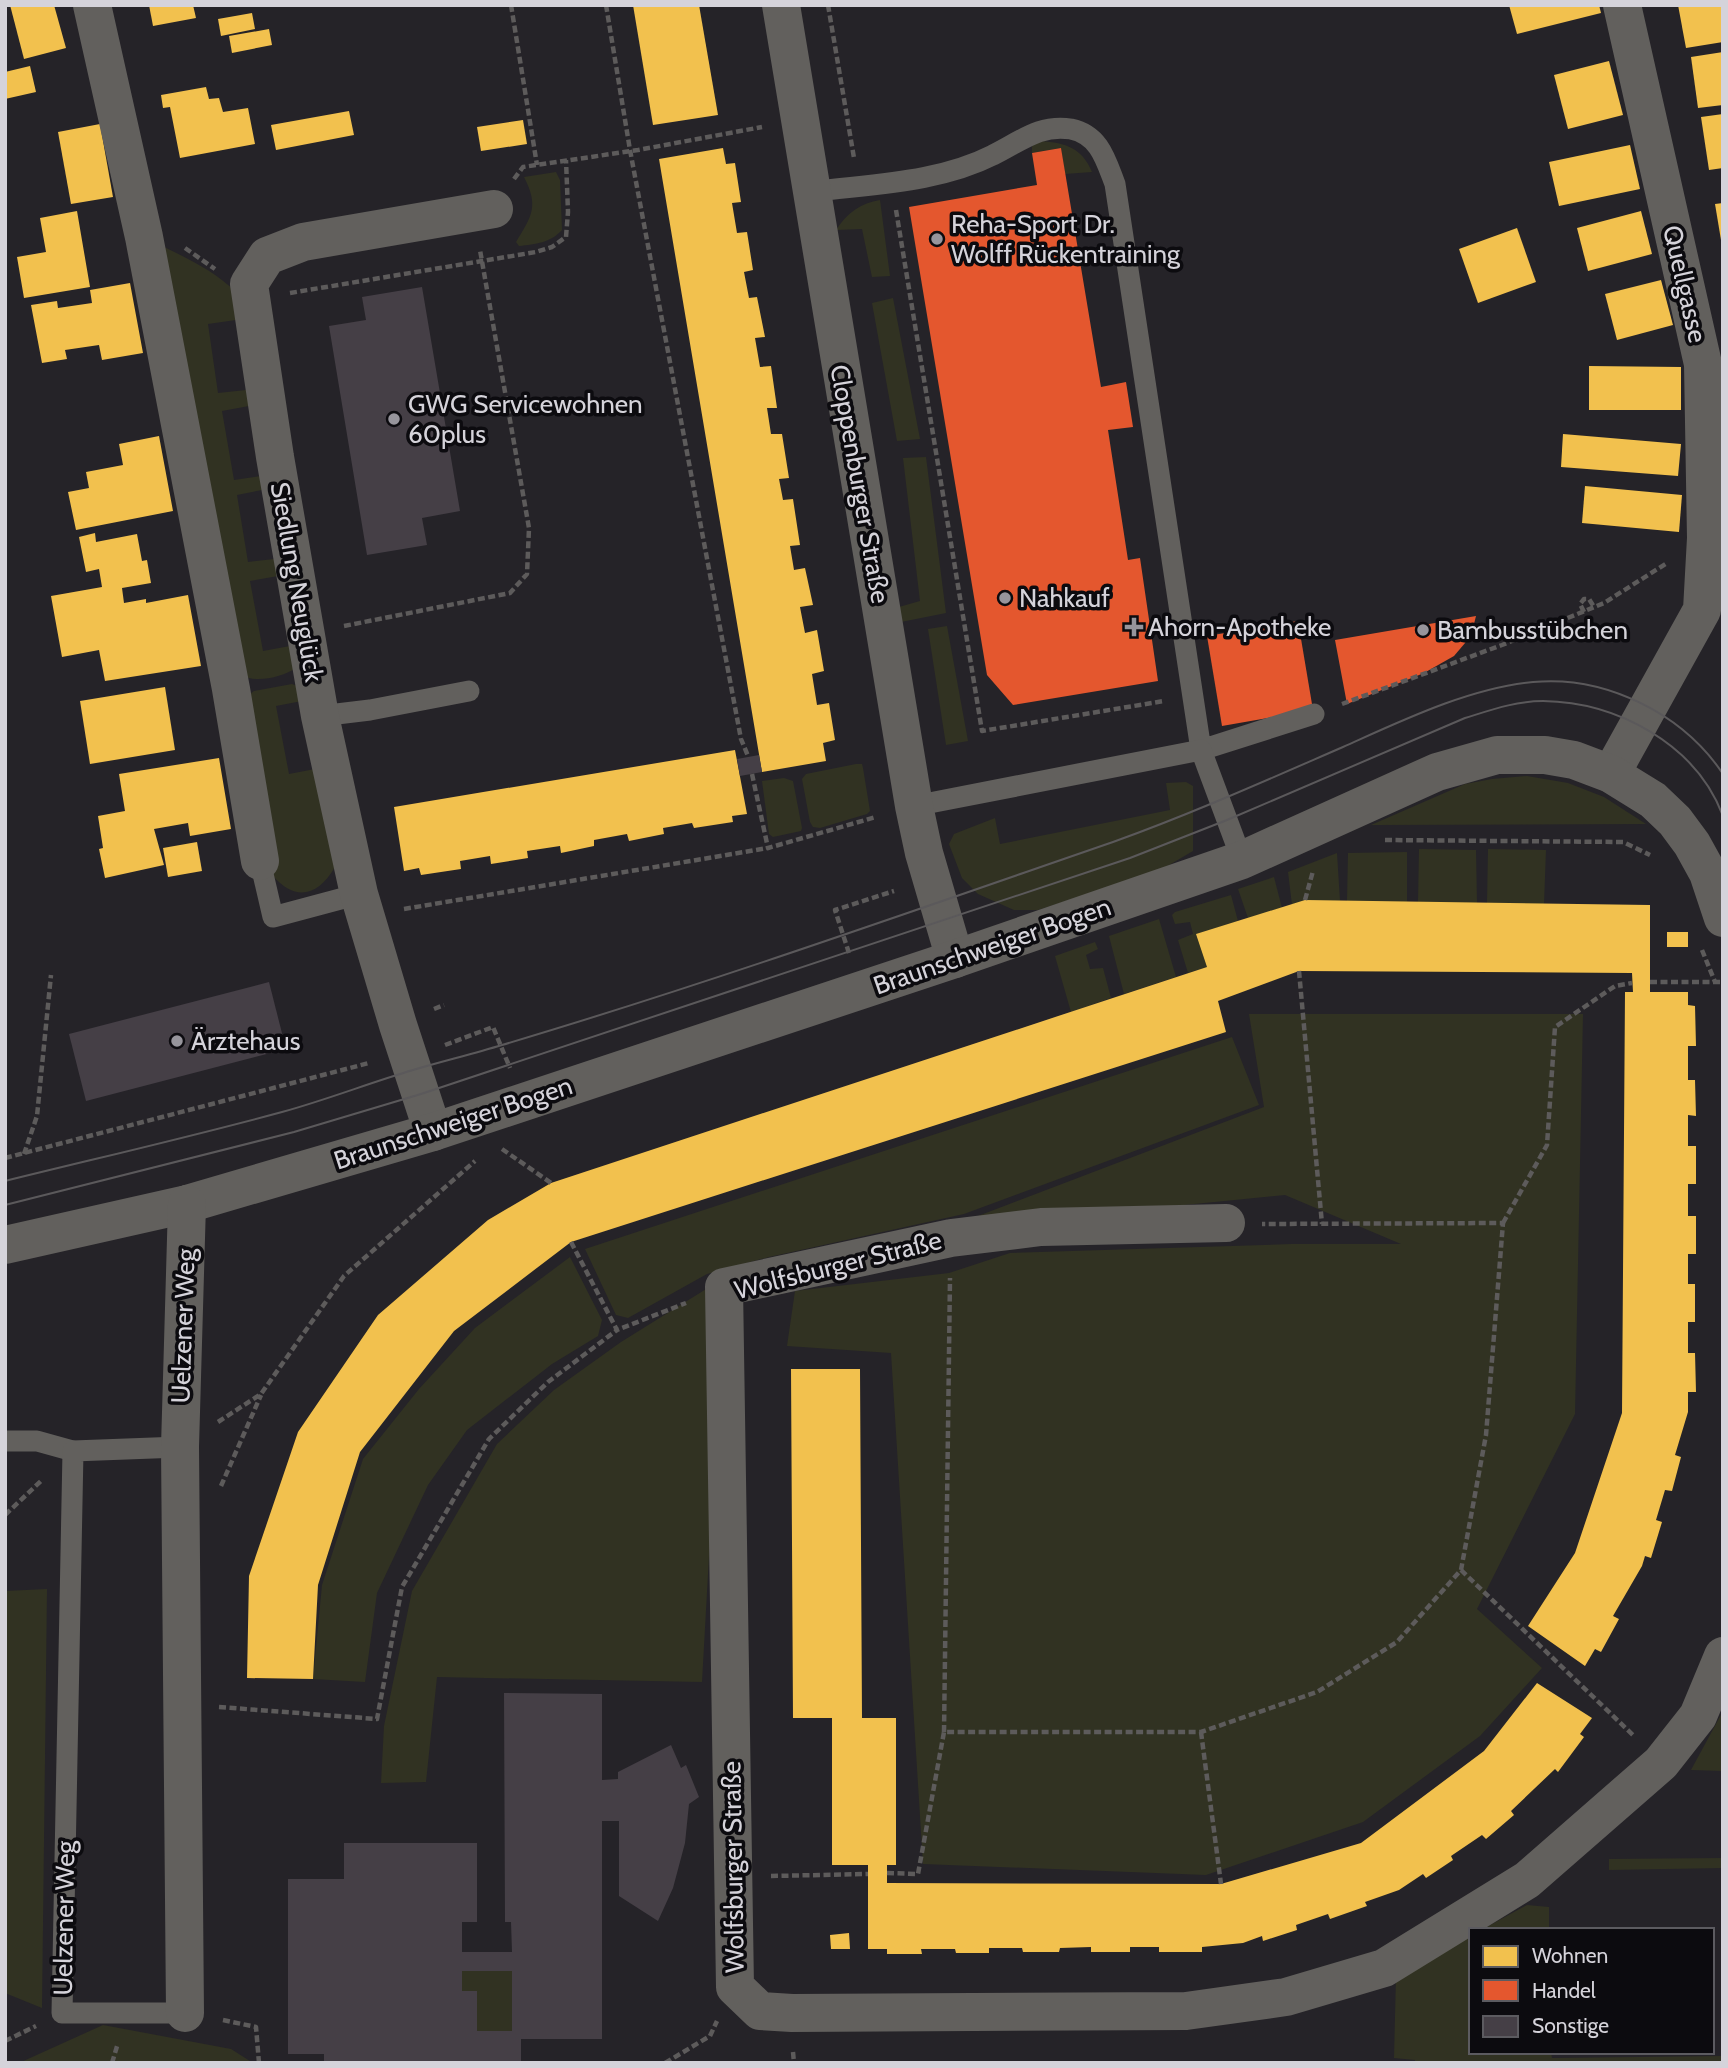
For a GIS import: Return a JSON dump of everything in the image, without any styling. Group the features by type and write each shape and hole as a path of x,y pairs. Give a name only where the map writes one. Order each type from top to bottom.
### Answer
{"street":[{"path":"92,5 144,237 231,689 260,861"},
{"name":"Cloppenburger Straße","path":"781,5 914,806 954,959"},
{"name":"Quellgasse","path":"1622,5 1703,364 1706,538 1713,609"},
{"path":"249,284 267,256 303,242 484,210"},
{"name":"Siedlung Neuglück","path":"249,284 320,716 359,894 433,1132"},
{"path":"1712,933 1708,873 1692,844 1675,821 1653,800 1611,774 1713,609"},
{"name":"Braunschweiger Bogen","path":"5,1245 187,1204 433,1132 954,959 1241,860 1437,772 1497,755 1545,755 1574,760 1611,774"},
{"name":"Uelzener Weg","path":"185,2013 180,1447 187,1204"},
{"name":"Wolfsburger Straße","path":"1226,1223 1041,1227 951,1238 724,1287 735,1987 760,2011 1186,2011 1286,1997 1384,1968 1527,1880 1661,1763 1698,1716 1723,1656"}],"lane":[{"path":"811,192 912,179 959,169 992,156 1049,127 1075,130 1099,145 1115,184 1201,750 1241,860"},
{"path":"320,716 370,710 470,691"},
{"path":"914,806 1201,750 1314,714"},
{"path":"260,861 272,917 359,894"},
{"path":"5,1441 37,1441 73,1451 180,1447"},
{"name":"Uelzener Weg","path":"73,1451 62,2013 185,2013"}],"path":[{"path":"511,5 537,165"},
{"path":"606,5 630,150 741,739 748,756"},
{"path":"828,5 858,186 894,197 982,731 1193,697"},
{"path":"312,677 331,628 510,593 527,574 529,528 484,210 523,167 799,121"},
{"path":"144,237 181,246 220,273 249,284"},
{"path":"1314,714 1584,612 1604,603 1706,538"},
{"path":"1584,612 1580,604 1584,599 1591,601 1594,607"},
{"path":"752,774 768,848"},
{"path":"400,910 768,848 914,806"},
{"path":"1371,839 1623,842 1656,858"},
{"path":"861,990 835,911 932,879"},
{"path":"1712,933 1715,982"},
{"path":"1299,971 1322,1224"},
{"path":"23,1154 37,1116 51,975"},
{"path":"1650,982 1723,982"},
{"path":"944,1732 1201,1732 1317,1692 1397,1642 1461,1570 1486,1435 1503,1223 1547,1145 1555,1027 1615,986 1633,983"},
{"path":"5,1158 391,1057 409,1059 493,1027 522,1102"},
{"path":"180,1447 261,1394 344,1276 484,1153"},
{"path":"1226,1223 1503,1223"},
{"path":"887,1873 918,1874 944,1732 951,1238"},
{"path":"571,1242 617,1330"},
{"path":"211,1706 377,1719 402,1587 489,1439 548,1381 617,1330 724,1287"},
{"path":"1461,1570 1661,1763"},
{"path":"1201,1732 1221,1884"},
{"path":"733,1877 868,1874"},
{"path":"664,2063 710,2036 735,1987"},
{"path":"225,2007 226,2021"},
{"path":"185,2013 256,2027 259,2063"}],"green space":[{"path":"1041,141 1072,148 1083,157 1092,172 1065,174 1061,148 1032,153 1032,146"},
{"path":"556,172 560,180 562,230 548,240 519,246 516,242 532,211 529,187 524,177"},
{"path":"880,200 890,276 872,277 862,229 836,230 855,210"},
{"path":"162,246 210,272 236,292 236,320 208,324 218,393 246,390 249,406 222,411 234,480 261,476 262,490 237,495 248,562 274,559 278,576 250,581 263,651 290,646 296,668 277,676 255,679 243,676"},
{"path":"893,298 920,439 897,441 872,303"},
{"path":"926,457 946,613 901,622 899,607 920,601 903,458"},
{"path":"947,626 968,741 946,745 928,629"},
{"path":"292,684 300,687 302,701 276,706 289,774 315,769 335,867 321,884 306,892 290,890 273,876 247,696 254,691"},
{"path":"862,764 870,811 820,828 813,827 802,779 806,774"},
{"path":"1527,776 1568,783 1604,797 1646,824 1371,825 1465,784"},
{"path":"784,778 793,781 802,828 801,831 773,837 769,834 762,781"},
{"path":"1186,782 1193,786 1193,851 1164,868 1038,910 1014,910 978,894 962,878 949,844 954,834 995,818 1000,844 1170,810 1166,783"},
{"path":"1419,849 1476,850 1477,903 1418,902"},
{"path":"1488,849 1546,850 1544,904 1487,903"},
{"path":"1407,852 1407,902 1347,901 1348,853"},
{"path":"1337,853 1340,901 1292,905 1288,872"},
{"path":"1274,877 1282,908 1248,918 1238,889"},
{"path":"1231,895 1238,921 1197,934 1207,967 1188,973 1178,940 1193,934 1190,922 1175,924 1172,915"},
{"path":"1159,919 1176,977 1124,994 1109,936"},
{"path":"1095,942 1098,949 1086,955 1090,969 1103,968 1111,998 1071,1012 1055,956"},
{"path":"1249,1014 1583,1014 1575,1414 1477,1609 1542,1668 1480,1736 1363,1822 1206,1875 923,1864 891,1353 787,1346 795,1291 949,1273 1010,1253 1292,1244 1401,1244 1285,1195 972,1226 724,1287 702,1682 437,1677 426,1782 381,1783 384,1726 412,1591 497,1444 554,1390 621,1342 711,1286 970,1219 1264,1107"},
{"path":"1232,1037 1259,1105 964,1214 769,1257 707,1274 628,1318 616,1315 585,1249"},
{"path":"570,1257 602,1320 598,1336 552,1364 467,1430 428,1485 377,1593 365,1682 313,1679 322,1585 363,1459 419,1389 475,1328"},
{"path":"47,1589 42,2008 5,1993 5,1591"},
{"path":"1723,1711 1723,1771 1691,1770"},
{"path":"1723,1858 1723,1868 1609,1870 1609,1859"},
{"path":"1527,1905 1549,1907 1549,1928 1485,1928"},
{"path":"1469,1937 1469,2054 1551,2054 1552,2058 1723,2056 1723,2063 1415,2063 1415,2060 1394,2058 1396,1976"},
{"path":"462,1971 512,1971 512,2031 477,2031 477,1991 462,1991"},
{"path":"103,2025 231,2049 253,2063 19,2063"}],"building: Wohnen":[{"path":"10,5 54,5 66,48 24,59"},
{"path":"149,5 193,5 196,18 153,26"},
{"path":"633,5 699,5 718,115 653,125"},
{"path":"1509,5 1599,5 1601,13 1517,34"},
{"path":"1678,5 1723,5 1723,42 1686,48"},
{"path":"252,13 255,29 221,36 218,19"},
{"path":"269,29 272,45 232,53 229,36"},
{"path":"1723,52 1723,105 1698,108 1691,57"},
{"path":"1609,61 1623,115 1568,129 1554,75"},
{"path":"30,66 36,92 5,99 5,72"},
{"path":"206,87 209,99 219,98 223,112 248,108 255,144 180,158 170,107 163,108 161,95"},
{"path":"349,111 354,135 276,150 271,125"},
{"path":"1723,114 1723,168 1709,170 1701,117"},
{"path":"523,120 527,144 481,151 477,127"},
{"path":"100,124 113,197 71,204 58,132"},
{"path":"1630,145 1640,189 1559,206 1549,162"},
{"path":"723,148 726,164 735,163 741,202 732,203 737,233 747,232 753,270 744,272 749,298 757,297 765,337 755,338 760,367 771,366 777,408 767,408 771,434 782,434 789,478 779,479 783,500 793,499 800,545 790,546 794,570 805,568 813,605 800,607 805,633 817,630 824,671 812,674 817,705 829,703 835,740 823,743 826,761 762,772 659,159"},
{"path":"1723,203 1723,240 1721,240 1715,204"},
{"path":"77,211 90,287 24,298 17,257 46,252 40,218"},
{"path":"1641,211 1652,254 1588,271 1577,228"},
{"path":"1517,228 1536,282 1478,303 1459,249"},
{"path":"1661,280 1673,325 1617,340 1605,294"},
{"path":"130,283 143,353 102,360 99,345 65,350 67,359 42,363 31,305 57,301 58,308 92,303 90,290"},
{"path":"1589,366 1681,367 1681,410 1589,410"},
{"path":"1563,434 1681,444 1678,476 1561,467"},
{"path":"159,436 173,511 76,530 68,492 89,488 86,472 123,465 119,444"},
{"path":"1585,486 1682,495 1679,532 1582,523"},
{"path":"95,533 96,542 137,534 142,561 147,560 151,583 122,588 124,603 146,599 146,603 188,595 201,666 105,681 99,650 62,657 51,596 102,587 99,569 86,572 79,537"},
{"path":"165,687 175,750 90,764 80,701"},
{"path":"735,750 747,814 732,816 733,822 694,828 692,823 663,828 664,834 629,841 627,834 594,840 594,846 561,853 560,846 527,851 528,858 491,864 490,856 460,861 461,869 421,875 419,868 404,871 394,807"},
{"path":"219,758 231,829 190,836 188,823 154,829 164,865 105,878 99,849 103,848 98,816 125,811 119,774"},
{"path":"197,842 202,871 168,877 163,848"},
{"path":"1305,900 1650,905 1650,992 1688,992 1688,1005 1695,1006 1696,1046 1688,1046 1688,1080 1695,1080 1696,1116 1688,1115 1688,1146 1696,1146 1696,1184 1688,1184 1688,1216 1696,1216 1696,1254 1688,1254 1688,1284 1695,1284 1695,1322 1688,1322 1688,1353 1695,1353 1696,1392 1688,1392 1688,1412 1675,1455 1681,1457 1672,1491 1665,1490 1656,1520 1662,1522 1651,1558 1645,1556 1613,1616 1619,1619 1601,1652 1595,1649 1585,1666 1528,1626 1575,1553 1622,1413 1625,992 1633,992 1632,973 1299,971 1218,1001 1226,1032 571,1242 454,1331 360,1452 318,1585 313,1679 247,1678 249,1576 298,1432 378,1315 488,1220 551,1183 1207,967 1196,934"},
{"path":"1667,932 1688,932 1688,947 1667,947"},
{"path":"791,1369 860,1369 862,1718 896,1718 896,1865 887,1865 887,1883 1221,1884 1361,1843 1484,1751 1537,1683 1592,1718 1580,1734 1584,1737 1558,1772 1555,1769 1511,1811 1514,1815 1486,1839 1482,1835 1451,1856 1453,1860 1426,1878 1423,1874 1399,1890 1365,1902 1367,1906 1330,1919 1328,1914 1296,1925 1297,1930 1263,1941 1262,1936 1243,1943 1202,1947 1202,1952 1159,1952 1159,1947 1130,1947 1130,1952 1091,1952 1091,1947 1060,1948 1059,1952 989,1948 989,1953 921,1949 922,1954 887,1954 887,1949 868,1949 868,1865 832,1865 832,1718 793,1718"},
{"path":"849,1933 850,1949 831,1949 830,1935"}],"building: Handel":[{"path":"1061,148 1101,387 1126,382 1133,427 1108,430 1128,560 1140,558 1158,681 1013,705 987,675 909,207 1037,185 1032,153"},
{"path":"1476,616 1471,636 1454,656 1424,673 1347,704 1335,640"},
{"path":"1298,621 1313,710 1222,726 1207,636"}],"building: Sonstige":[{"name":"GWG Servicewohnen 60plus","path":"422,287 460,511 422,518 427,545 367,555 329,326 366,320 362,297"},
{"path":"759,755 762,772 740,776 737,759"},
{"name":"Ärztehaus","path":"269,982 286,1049 86,1101 69,1034"},
{"path":"504,1693 602,1694 602,1780 618,1779 618,1772 671,1745 681,1768 686,1765 699,1797 689,1804 685,1843 673,1888 658,1921 619,1896 619,1821 602,1821 602,2039 521,2039 521,2063 324,2063 324,2054 288,2054 288,1879 344,1879 344,1843 477,1843 477,1922 462,1922 462,1952 512,1952 511,1922 505,1922","holes":["462,1971 512,1971 512,2031 477,2031 477,1991 462,1991"]}],"tram line":[{"path":"5,1181 298,1107 579,1022 732,972 1113,842 1229,796 1412,717 1460,698 1509,685 1560,681 1615,692 1665,717 1687,733 1723,774"},
{"path":"5,1205 294,1132 421,1094 1130,858 1227,820 1465,718 1513,704 1533,701 1571,703 1599,709 1651,732 1674,748 1694,768 1711,790 1723,816"}],"place":[{"name":"Reha-Sport Dr. Wolff Rückentraining","path":"937,239"},
{"name":"GWG Servicewohnen 60plus","path":"394,419"},
{"name":"Nahkauf","path":"1005,598"},
{"name":"Ahorn-Apotheke","path":"1134,627"},
{"name":"Bambusstübchen","path":"1423,630"},
{"name":"Ärztehaus","path":"177,1041"}]}
